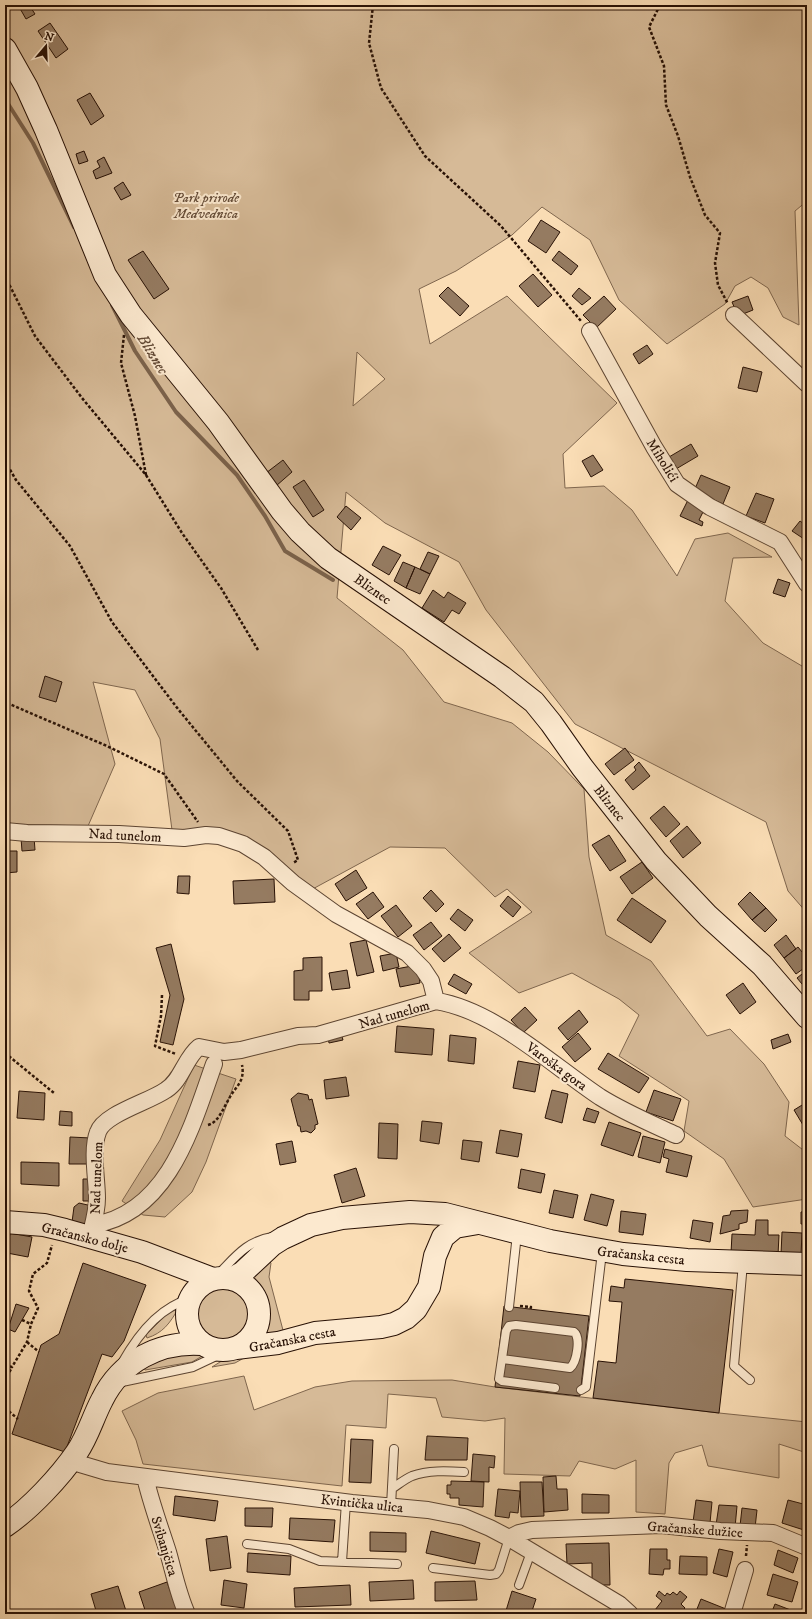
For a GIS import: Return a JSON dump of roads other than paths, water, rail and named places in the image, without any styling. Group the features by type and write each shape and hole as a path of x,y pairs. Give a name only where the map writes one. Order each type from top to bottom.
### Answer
{"main road":[{"name":"Bliznec","path":"5,49 27,88 46,130 105,275 129,312 218,422 272,499 300,532 328,558 502,677 534,702 551,723 582,767 656,861 708,916 762,965 807,1017"},
{"name":"Gračanska cesta","path":"222,1279 242,1273 283,1238 311,1225 326,1221 382,1214 423,1212 445,1214 602,1252 687,1260 807,1264"},
{"path":"423,1212 435,1221 438,1228 438,1246"},
{"name":"Gračansko dolje","path":"5,1222 91,1231 142,1252 222,1279"},
{"name":"Gračanska cesta","path":"231,1350 278,1344 315,1332 381,1327 394,1324 406,1318 416,1309 429,1287 438,1246 443,1237 455,1226 479,1223"},
{"name":"Gračansko dolje","path":"164,1260 175,1269 188,1286 188,1305"},
{"path":"5,1526 46,1489 70,1461 83,1441 102,1399 111,1385 127,1367 150,1352 170,1333 199,1287 222,1279 240,1282 252,1292 256,1300 259,1312 257,1328 247,1341 231,1350 210,1348 202,1344 192,1335 188,1324 188,1305"},
{"path":"150,1352 180,1344 202,1344"}],"street":[{"path":"734,315 807,384"},
{"name":"Miholići","path":"590,331 654,447 677,484 710,507 780,542 807,584"},
{"name":"Nad tunelom","path":"5,831 27,833 90,833 184,838 206,835 219,836 243,844 264,857 308,895 336,914 398,948 415,960 431,981 436,1001 318,1035 298,1036 242,1050 224,1052 199,1047 193,1052 185,1068 168,1089 145,1102 110,1117 100,1126 97,1133 96,1142 96,1214 91,1231"},
{"name":"Varoška gora","path":"436,1001 449,1003 487,1020 524,1042 611,1104 676,1135"},
{"path":"91,1231 130,1212 149,1197 168,1172 190,1129 214,1064"},
{"name":"Kvintička ulica","path":"70,1461 107,1472 346,1502 428,1510 464,1517 509,1538 619,1604 630,1614"},
{"name":"Svibanjčica","path":"145,1477 150,1500 168,1552 179,1595 187,1614"},
{"name":"Gračanske dužice","path":"509,1538 519,1533 532,1530 661,1525 773,1533 807,1547"},
{"path":"732,1614 745,1570"}],"lane":[{"path":"509,1307 517,1232"},
{"path":"580,1390 586,1387 602,1252"},
{"path":"743,1262 734,1366 750,1380"},
{"path":"111,1385 127,1354 161,1313 173,1305 188,1305"},
{"path":"502,1359 570,1368 574,1365 578,1339 577,1334 574,1332 516,1325 509,1326 506,1330 499,1379 502,1381 555,1388"},
{"path":"111,1385 128,1380 193,1368 231,1350"},
{"path":"391,1506 394,1449"},
{"path":"392,1488 411,1476 424,1473 444,1471 464,1472"},
{"path":"342,1562 346,1502"},
{"path":"433,1568 490,1575 496,1574 499,1570 509,1538"},
{"path":"247,1544 289,1549 320,1561 397,1564"},
{"path":"519,1585 531,1552"}],"waterway":[{"name":"Bliznec","path":"5,99 33,143 74,227"},
{"name":"Bliznec","path":"112,305 135,351 176,412 237,475 265,516 285,551 333,580"}],"park label":[{"name":"Park prirode Medvednica","path":"206,206"}]}
